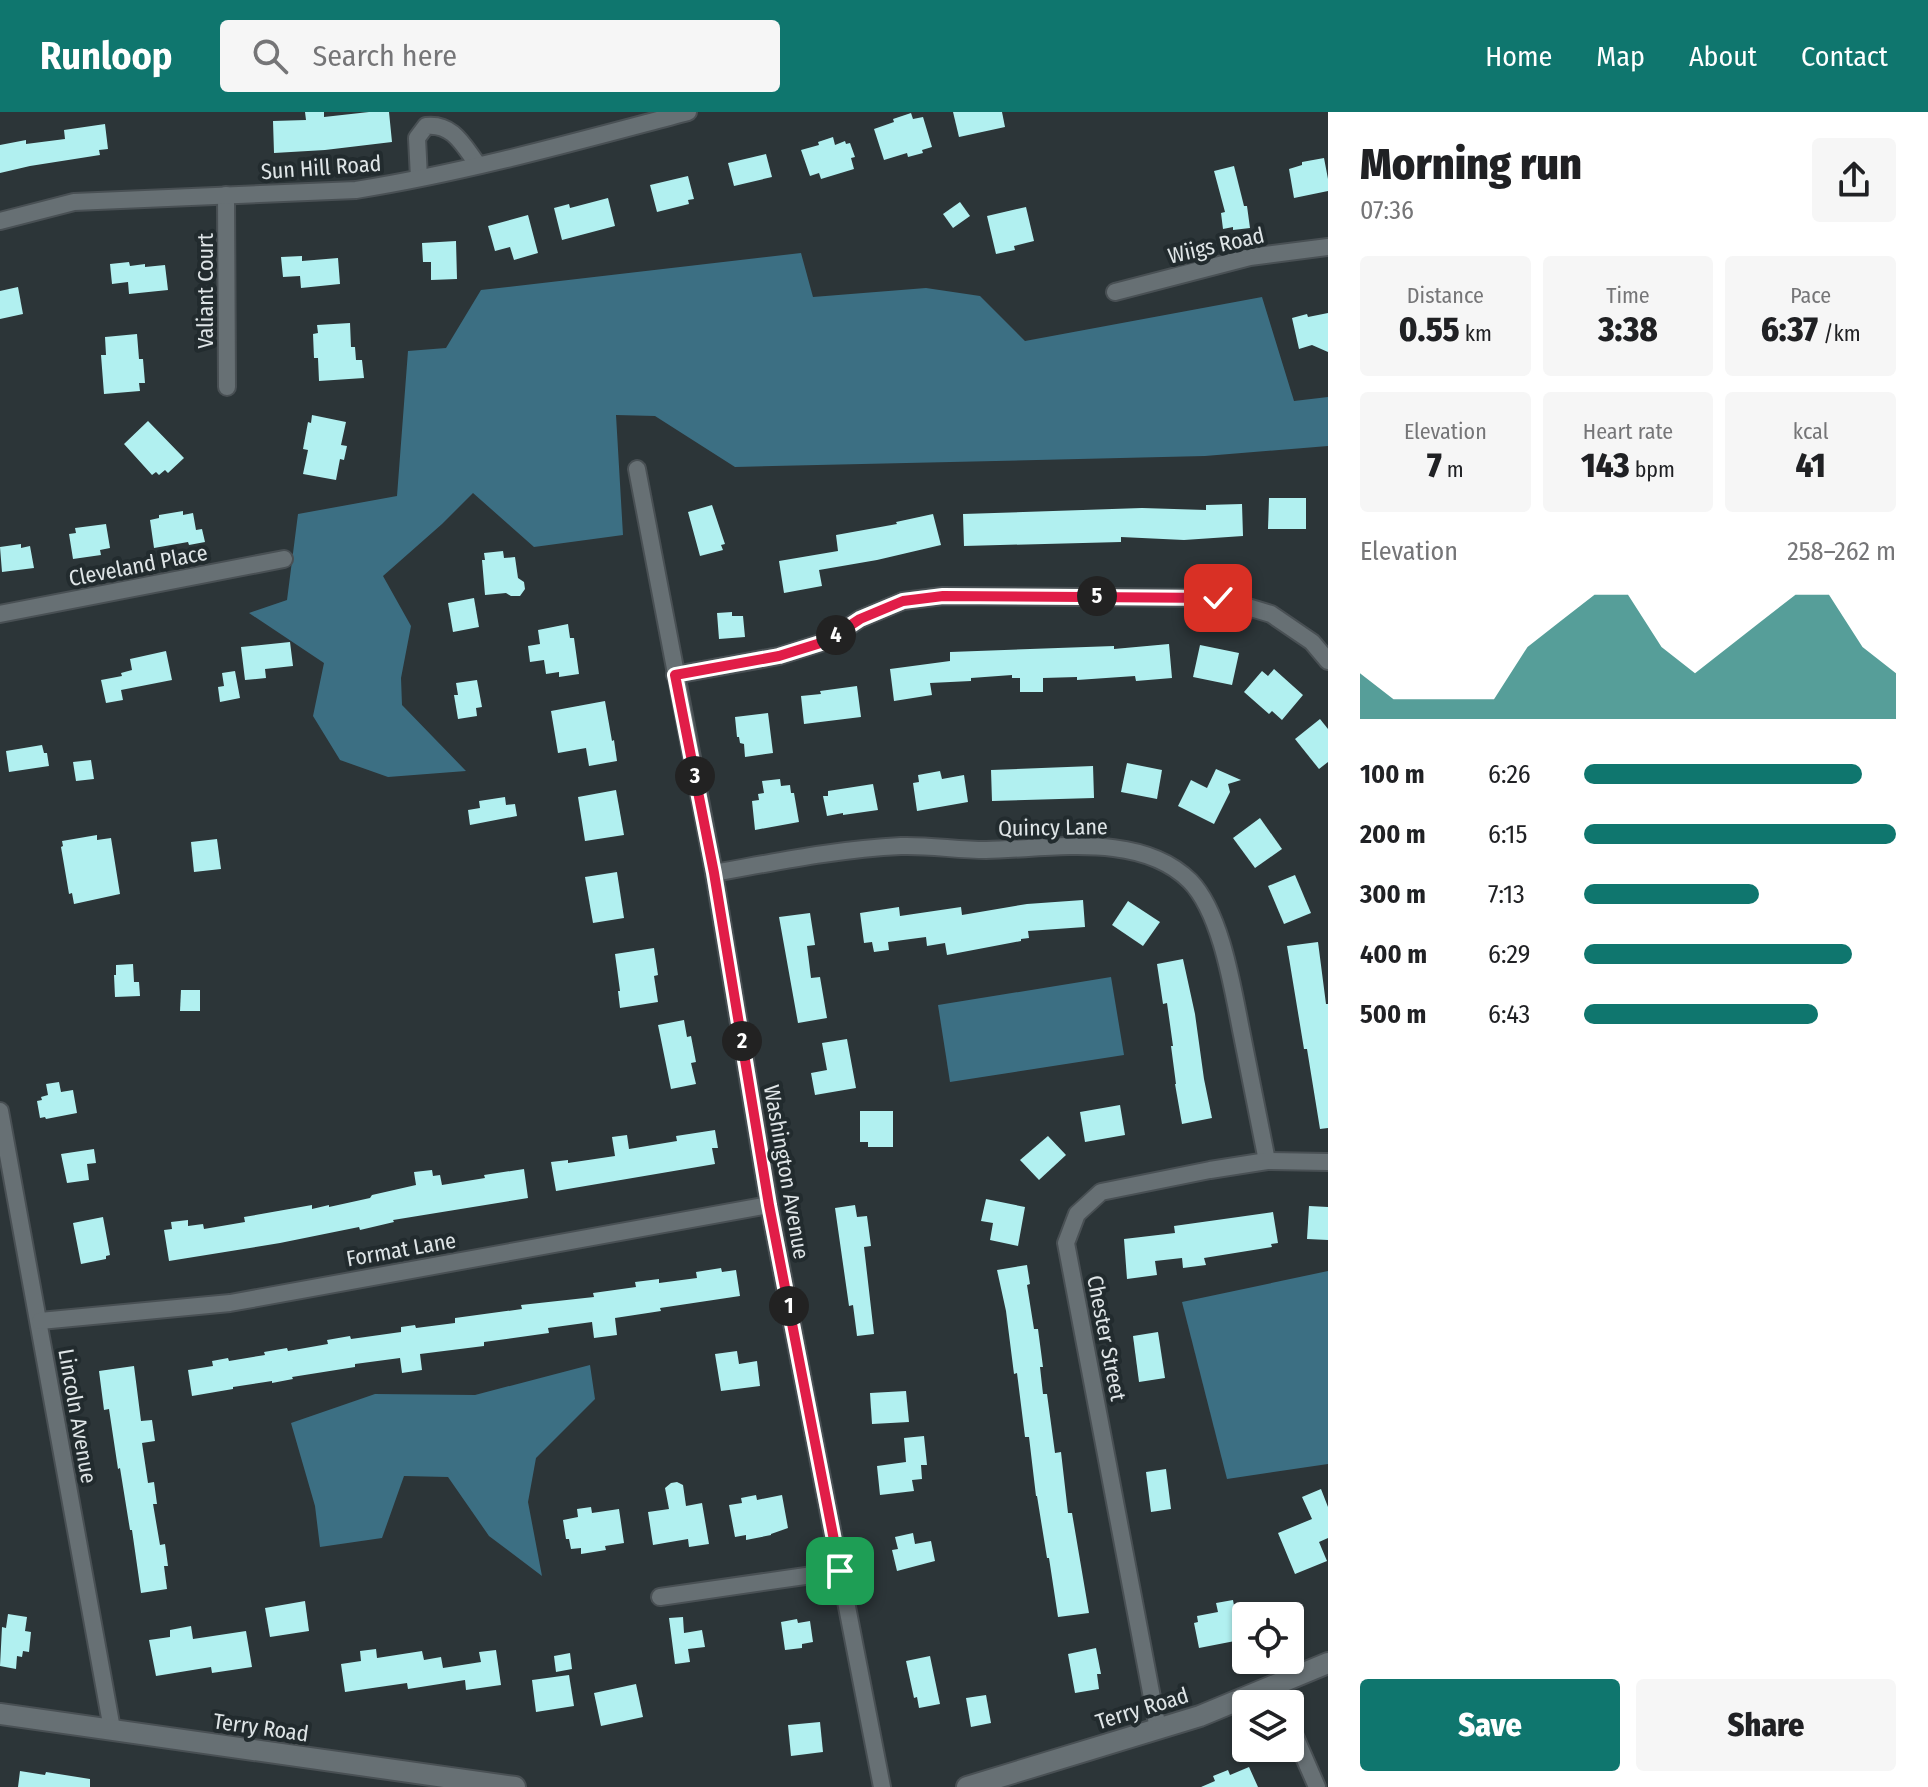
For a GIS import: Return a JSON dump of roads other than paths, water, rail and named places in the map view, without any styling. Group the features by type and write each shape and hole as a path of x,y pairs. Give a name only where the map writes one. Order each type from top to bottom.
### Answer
{"street":[{"name":"Sun Hill Road","path":"0,221 74,202 356,190 478,165 688,112"},
{"path":"419,178 417,138 426,126 438,125 452,132 478,165"},
{"name":"Valiant Court","path":"226,195 227,387"},
{"name":"Wiigs Road","path":"1115,292 1250,257 1328,247"},
{"name":"Washington Avenue","path":"637,469 714,873 769,1205 882,1787"},
{"name":"Cleveland Place","path":"0,614 284,559"},
{"path":"675,675 779,656 827,641 860,619 903,601 943,596 1218,598 1271,614 1312,642 1328,661"},
{"name":"Quincy Lane","path":"714,873 819,854 902,846 983,850 1124,848 1164,861 1191,882 1209,911 1225,953 1267,1161"},
{"name":"Lincoln Avenue","path":"0,1111 112,1729"},
{"name":"Chester Street","path":"1158,1729 1066,1243 1077,1214 1101,1192 1267,1161 1328,1162"},
{"name":"Format Lane","path":"40,1321 230,1303 769,1205"},
{"path":"660,1597 840,1571"},
{"name":"Terry Road","path":"1284,1690 1328,1663"},
{"name":"Terry Road","path":"967,1787 1232,1707"},
{"name":"Terry Road","path":"0,1714 515,1787"},
{"path":"1304,1757 1317,1787"}]}
